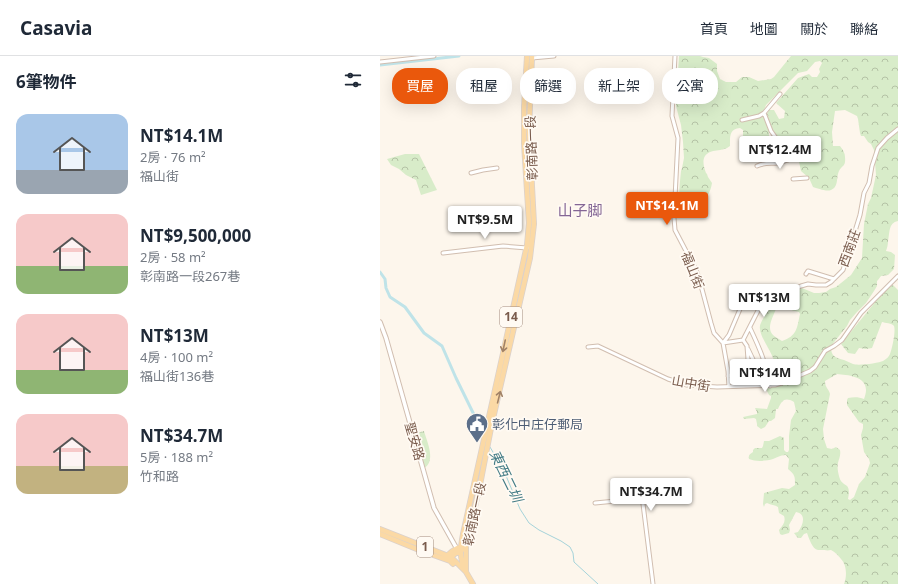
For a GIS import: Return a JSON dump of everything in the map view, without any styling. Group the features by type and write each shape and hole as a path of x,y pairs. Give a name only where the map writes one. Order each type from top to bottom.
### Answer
{"main road":[{"name":"彰南路一段","path":"466,572 460,550 527,248 529,223 524,143 524,108 530,57"},
{"name":"彰南路一段","path":"466,572 460,550 480,485 492,423 502,386 532,245 534,224 529,130 530,57"},
{"name":"1","path":"380,529 448,558 466,572 473,584"},
{"name":"1","path":"380,534 419,550 448,558"},
{"path":"448,558 460,550"}],"street":[{"path":"380,62 434,56"},
{"path":"530,57 554,56"},
{"name":"福山街","path":"675,56 672,108 673,120 678,138 674,218 675,230 696,270 714,333 723,343 729,387"},
{"path":"742,120 759,116 764,113 780,94"},
{"path":"764,113 771,131 776,138"},
{"name":"西南莊","path":"723,343 729,335 743,302 772,288 785,292 808,284 824,285 831,282 842,270 860,215 864,193 869,183 872,166 878,148 898,129"},
{"path":"757,166 762,163 777,163 788,160"},
{"path":"471,173 497,168"},
{"path":"793,179 807,178"},
{"path":"443,253 503,246 527,248"},
{"path":"806,274 808,271 834,279"},
{"name":"山中街","path":"588,347 598,346 668,379 687,384 718,387 770,386 795,378 815,367 825,351 842,340 861,314 886,286 898,276"},
{"path":"743,340 763,301 761,292"},
{"name":"聖安路","path":"380,322 386,338 434,508 460,550"},
{"path":"750,328 758,344 768,371 770,386"},
{"path":"723,343 743,340"},
{"path":"743,340 759,372"},
{"path":"747,346 749,373"},
{"path":"728,376 768,371"},
{"path":"595,503 636,498 641,499 643,504 653,584"}],"green space":[{"path":"679,56 700,56 709,58 717,64 717,68 678,68"},
{"path":"791,56 898,56 898,221 891,226 886,251 895,255 894,269 888,275 881,276 877,281 877,286 866,303 850,320 831,346 831,352 838,358 859,365 883,361 886,359 890,354 894,336 894,326 890,324 882,322 872,348 859,348 855,354 848,353 841,344 885,290 893,285 898,290 898,584 844,584 846,578 845,568 838,555 831,550 818,550 814,548 807,533 801,538 798,538 794,533 798,532 803,520 802,515 799,513 796,512 789,525 789,533 782,535 780,534 779,530 783,525 785,518 779,513 777,506 767,503 764,507 764,493 782,488 789,489 795,485 794,476 788,469 789,459 786,455 770,460 755,461 749,459 749,456 755,448 762,448 764,441 769,441 780,436 784,438 784,450 788,452 791,420 796,411 794,402 784,400 778,409 776,409 775,418 769,421 765,427 761,429 757,426 756,419 744,419 743,417 757,414 755,408 767,409 771,398 767,389 771,386 771,374 774,369 774,364 773,358 761,334 760,328 760,324 769,309 782,302 781,308 776,309 770,329 773,335 782,341 791,337 796,331 800,314 799,312 787,308 785,304 790,295 791,289 802,288 814,293 826,292 836,287 851,275 862,258 864,224 876,175 874,150 864,136 861,136 857,116 845,110 835,111 832,132 833,146 840,146 844,153 845,160 838,173 834,189 827,191 813,187 809,178 801,171 796,148 793,146 784,145 778,140 767,114 769,110 774,110 779,119 784,118 785,111 776,103 798,78 809,74 812,77 817,77 822,63 820,61 815,62 807,71 798,73 766,105 763,113 769,131 769,137 749,142 743,140 743,130 740,128 736,129 731,134 730,146 725,149 712,151 705,156 704,164 706,173 712,183 711,189 702,202 683,212 680,204 679,193 684,158 681,125 676,104 718,104 718,74 720,79 726,82 736,82 742,77 749,77 758,81 771,79 774,77","holes":["837,374 859,379 865,385 866,393 864,399 852,397 848,398 847,405 859,422 863,424 861,435 864,452 870,463 865,477 859,484 854,497 850,500 848,499 849,489 840,480 838,473 840,450 836,447 832,449 827,448 823,429 830,394 825,381"]},
{"path":"405,154 419,154 437,190 421,195 416,180 391,165 387,159"},
{"path":"424,431 429,446 430,457 427,466 423,469 413,434"}],"waterway":[{"path":"380,65 459,56"},
{"name":"東西二圳","path":"380,272 385,279 386,288 390,297 405,307 424,333 442,346 481,429"},
{"name":"東西二圳","path":"481,429 483,433"},
{"name":"東西二圳","path":"490,447 504,471 520,509 529,523 570,547 573,553 574,562 598,584"}],"place":[{"name":"彰化中庄仔郵局","path":"477,444"}],"district":[{"name":"山子脚","path":"580,211"}]}
